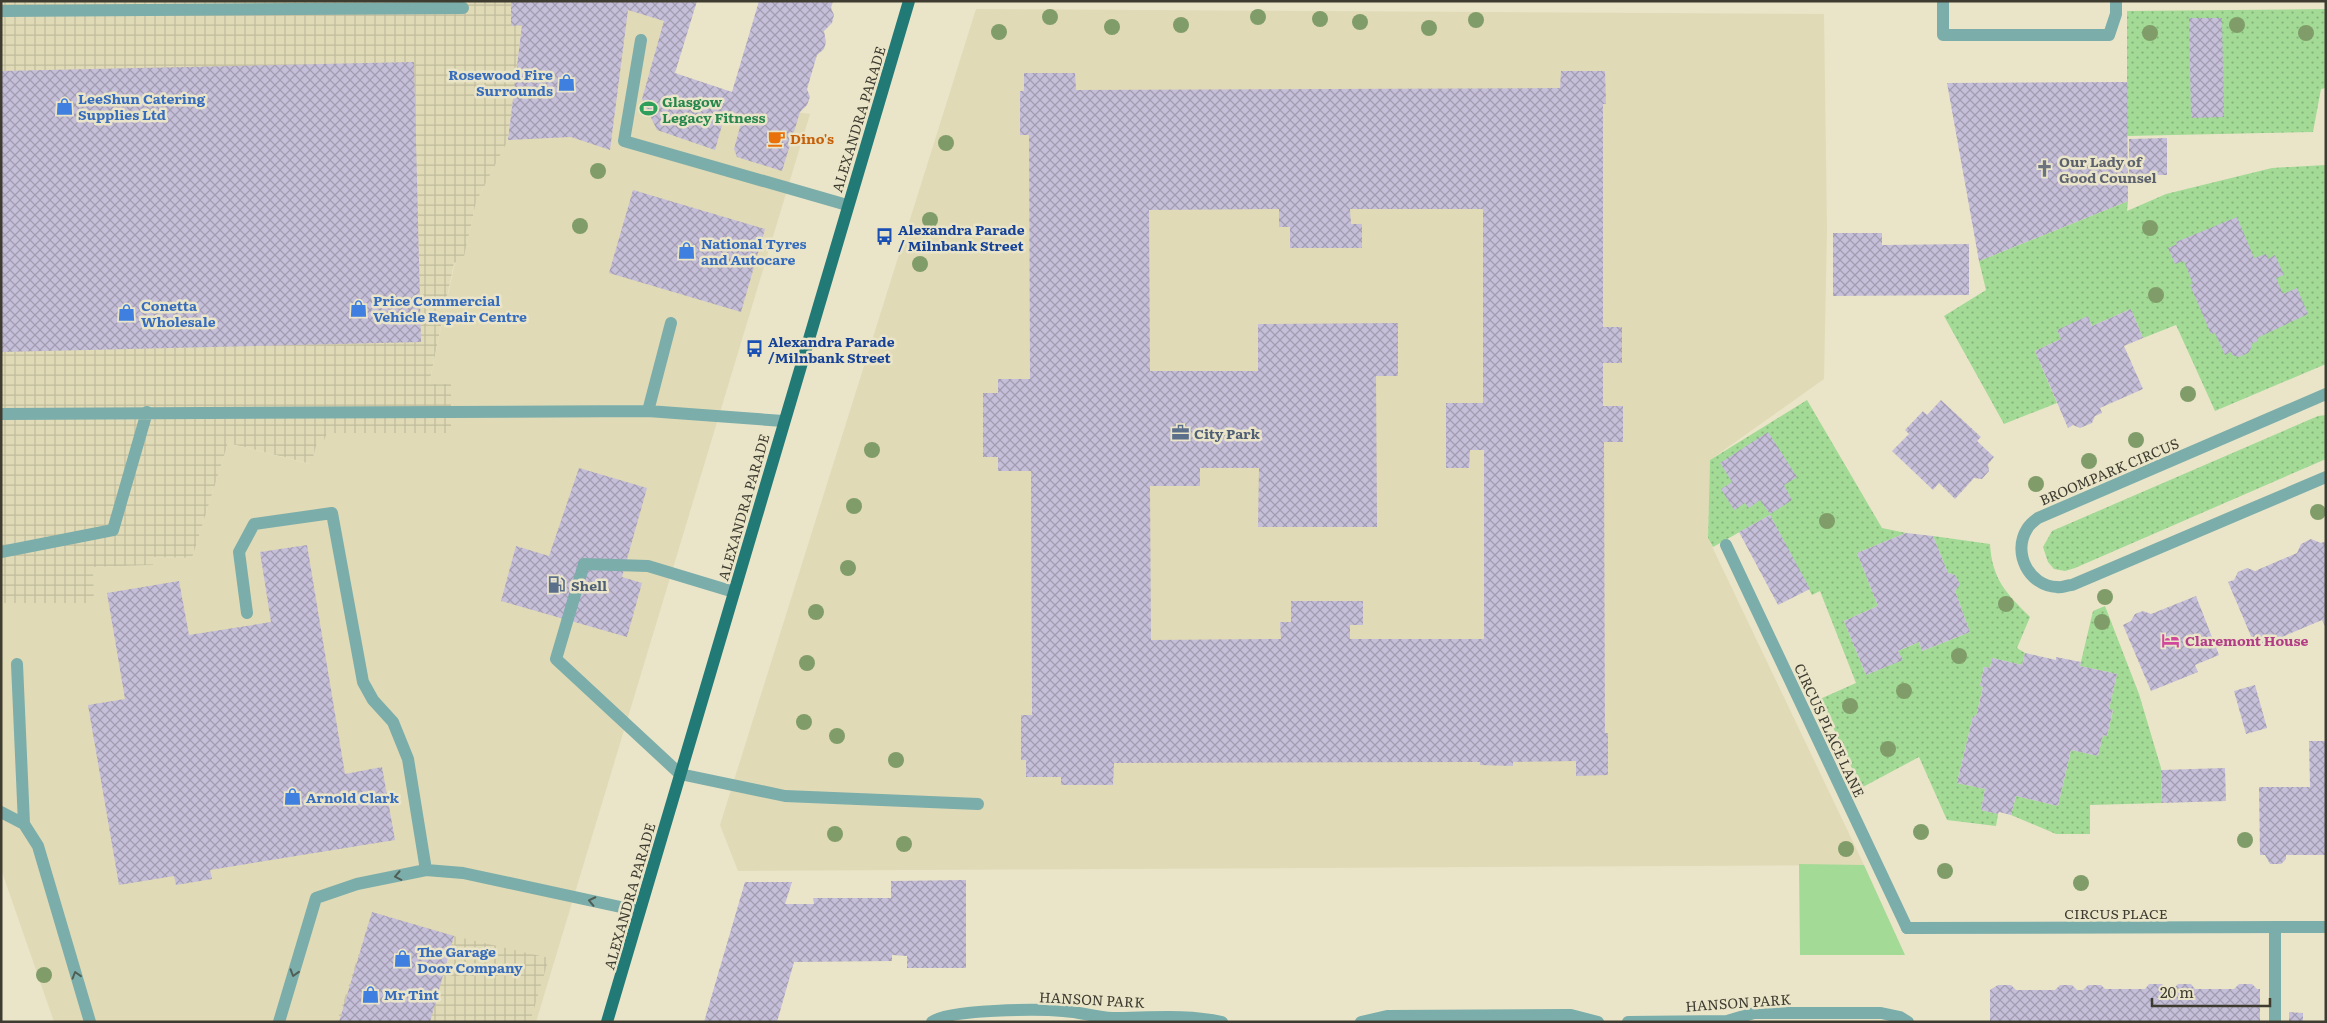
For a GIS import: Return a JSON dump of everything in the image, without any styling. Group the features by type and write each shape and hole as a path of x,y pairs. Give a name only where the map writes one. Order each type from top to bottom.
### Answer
{"main road":[{"name":"ALEXANDRA PARADE","path":"607,1022 909,1"}],"street":[{"path":"1943,1 1943,35 2109,35 2116,14 2116,1"},
{"path":"1,11 462,8"},
{"path":"641,40 624,141 847,206"},
{"path":"648,411 671,323"},
{"name":"BROOMPARK CIRCUS","path":"2326,394 2038,518 2027,529 2021,544 2022,560 2029,574 2041,583 2057,587 2072,584 2326,477"},
{"path":"1,414 648,411 784,421"},
{"path":"1,552 113,530 147,412"},
{"path":"247,613 239,552 254,524 332,513 363,682 373,700 393,722 408,759 426,870"},
{"name":"CIRCUS PLACE LANE","path":"1726,545 1907,928"},
{"path":"734,592 648,566 584,564 556,659 680,774 786,796 978,804"},
{"path":"17,664 24,824 38,846 90,1022"},
{"path":"1,812 24,824"},
{"path":"279,1022 316,898 357,884 426,870 462,873 639,911"},
{"path":"2274,1022 2275,927"},
{"name":"CIRCUS PLACE","path":"1907,928 2326,927"},
{"name":"HANSON PARK","path":"932,1022 938,1017 964,1012 1063,1011 1110,1018 1203,1017 1222,1022"},
{"name":"HANSON PARK","path":"1628,1022 1727,1021 1754,1013 1881,1013 1900,1017 1908,1022"},
{"path":"1361,1022 1387,1016 1553,1015 1571,1015 1598,1022"}],"shaded area":[{"path":"1,1 511,1 511,26 522,25 508,140 476,202 464,257 454,263 429,384 451,384 451,433 327,433 323,443 317,443 311,464 228,443 192,558 154,557 153,565 93,567 94,603 1,603"},
{"path":"511,1 693,1 667,93 810,114 536,1022 54,1022 1,869 1,603 94,603 92,567 152,565 154,557 192,558 228,443 310,464 317,442 327,433 451,433 429,384 455,262 464,257 476,202 508,140 521,25 511,26"},
{"path":"976,9 1824,14 1827,228 1824,379 1710,460 1708,538 1864,865 738,871 720,825"},
{"path":"372,912 454,936 549,958 530,1022 337,1022"}],"green space":[{"path":"2326,9 2326,88 2321,89 2313,132 2127,136 2127,11"},
{"path":"2326,165 2326,364 2215,411 2176,325 2143,338 2131,309 2092,326 2088,317 2061,339 2035,351 2057,403 2004,424 1944,316 1986,290 1979,261 2128,201 2127,211 2166,194 2272,168"},
{"path":"1807,400 1882,528 1906,533 1857,553 1878,606 1844,621 1866,675 1902,660 1898,651 1919,642 1922,651 1970,632 1955,591 1959,584 1955,575 1948,573 1933,536 1990,544 1991,556 1997,576 2007,593 2030,617 2017,648 2025,653 2022,665 1992,658 1990,668 1984,667 1980,686 1983,687 1976,717 1973,716 1957,783 1985,789 1981,810 1998,814 1996,826 1947,820 1919,757 1861,788 1820,699 1856,683 1820,591 1812,595 1770,515 1713,547 1708,538 1710,460"},
{"path":"2326,415 2326,459 2075,568 2065,571 2054,569 2048,562 2043,547 2052,531 2318,416"},
{"path":"2105,606 2139,694 2161,768 2162,803 2090,805 2090,834 2056,834 2011,815 2016,796 2058,806 2071,750 2098,756 2103,735 2107,736 2113,711 2109,709 2117,674 2080,666 2093,611"},
{"path":"1799,864 1864,865 1905,955 1800,955"}],"building":[{"path":"511,1 697,1 675,73 732,92 759,1 833,1 831,8 834,15 832,23 824,31 826,42 824,49 817,55 807,89 810,97 807,105 800,112 782,171 737,157 734,149 743,116 726,111 715,150 657,130 642,99 664,21 628,10 610,150 571,137 508,140 522,25 511,26"},
{"path":"2189,18 2222,18 2224,117 2191,118"},
{"path":"414,62 421,342 1,352 1,71"},
{"name":"City Park","path":"1561,71 1605,71 1606,104 1603,104 1603,327 1622,327 1622,363 1603,363 1603,406 1623,406 1623,442 1604,442 1605,733 1608,733 1608,775 1576,776 1576,761 1513,762 1513,766 1480,765 1480,762 1114,763 1113,785 1061,785 1061,777 1026,777 1026,760 1021,760 1021,715 1032,715 1031,471 998,471 998,457 983,457 983,393 998,393 998,379 1030,379 1029,135 1020,135 1020,91 1024,91 1024,73 1075,73 1076,90 1560,88","holes":["1279,209 1279,227 1290,227 1290,248 1362,248 1362,224 1351,224 1350,209 1483,209 1483,403 1446,403 1446,468 1469,468 1470,450 1484,450 1484,639 1350,639 1350,625 1363,625 1363,601 1291,601 1291,622 1280,622 1281,639 1151,640 1150,486 1200,486 1200,468 1259,468 1258,527 1377,527 1376,376 1398,376 1398,323 1258,324 1258,371 1150,371 1149,210"]},
{"name":"Our Lady of Good Counsel","path":"2127,82 2128,201 1979,261 1947,83"},
{"path":"2167,138 2167,175 2129,175 2129,139"},
{"name":"National Tyres and Autocare","path":"633,190 765,229 741,312 609,273"},
{"path":"2237,217 2254,258 2266,254 2268,259 2275,255 2284,275 2276,278 2283,294 2297,288 2308,314 2257,338 2258,341 2251,344 2252,347 2248,353 2239,357 2232,355 2231,352 2225,355 2215,333 2211,334 2190,285 2193,284 2184,261 2175,264 2168,248 2177,244 2176,242"},
{"path":"1833,233 1882,233 1882,245 1969,244 1969,295 1833,296"},
{"path":"2131,309 2143,338 2124,346 2143,389 2100,408 2102,413 2095,416 2092,423 2080,428 2073,425 2068,428 2035,351 2061,339 2057,330 2088,316 2092,326"},
{"path":"1941,400 1981,437 1977,441 1994,457 1988,464 1989,471 1982,479 1974,478 1955,499 1939,483 1933,490 1892,451 1909,434 1905,430 1923,411 1927,415"},
{"path":"1768,432 1797,477 1784,485 1792,500 1770,514 1760,500 1749,508 1745,503 1734,510 1721,489 1732,482 1720,463"},
{"path":"579,468 647,488 622,577 642,583 627,637 501,601 516,546 549,556"},
{"path":"1770,515 1810,589 1778,605 1739,532"},
{"path":"1906,533 1933,536 1948,573 1955,575 1960,584 1955,591 1970,632 1922,651 1919,642 1898,651 1903,660 1866,675 1844,621 1878,606 1857,553"},
{"path":"2311,539 2321,543 2326,541 2326,628 2322,620 2256,648 2228,582 2234,580 2238,572 2247,568 2255,571 2297,553 2301,544"},
{"path":"307,545 345,774 382,767 395,840 210,870 212,879 176,885 174,876 119,885 88,705 125,699 107,593 179,581 189,635 271,622 260,552"},
{"name":"Claremont House","path":"2196,596 2219,655 2195,665 2198,672 2151,691 2123,625 2131,621 2135,614 2143,611 2151,614"},
{"path":"2025,653 2056,660 2056,657 2081,662 2080,666 2117,674 2109,709 2113,710 2107,736 2103,735 2098,756 2071,750 2058,806 2016,796 2011,815 1999,812 1998,814 1981,810 1985,789 1957,783 1973,716 1976,717 1983,687 1980,686 1984,667 1990,668 1992,658 2022,665"},
{"path":"2255,685 2267,728 2246,734 2234,691"},
{"path":"2309,741 2326,741 2326,855 2286,855 2286,859 2281,864 2270,864 2265,855 2260,855 2259,787 2310,787"},
{"path":"2225,768 2226,801 2162,803 2161,770"},
{"path":"966,880 966,968 907,968 907,956 892,955 892,961 794,962 777,1022 704,1022 745,882 792,882 785,904 814,904 813,898 891,898 891,881"},
{"name":"The Garage Door Company","path":"372,912 454,936 430,1022 339,1022"},
{"path":"2149,984 2162,984 2167,989 2173,989 2178,984 2191,984 2195,989 2234,989 2239,984 2252,984 2257,989 2260,989 2260,1022 1990,1022 1990,990 1998,985 2011,985 2016,990 2055,990 2060,985 2072,985 2077,990 2083,990 2088,985 2101,985 2105,989 2145,989"},
{"path":"2289,1012 2303,1013 2303,1022 2289,1022"}],"place":[{"name":"Rosewood Fire Surrounds","path":"567,82"},
{"name":"LeeShun Catering Supplies Ltd","path":"64,106"},
{"name":"Glasgow Legacy Fitness","path":"648,109"},
{"name":"Dino's","path":"776,138"},
{"name":"Our Lady of Good Counsel","path":"2045,169"},
{"name":"Alexandra Parade / Milnbank Street","path":"884,237"},
{"name":"National Tyres and Autocare","path":"687,251"},
{"name":"Price Commercial Vehicle Repair Centre","path":"359,308"},
{"name":"Conetta Wholesale","path":"127,313"},
{"name":"Alexandra Parade /Milnbank Street","path":"754,349"},
{"name":"City Park","path":"1180,433"},
{"name":"Shell","path":"557,585"},
{"name":"Claremont House","path":"2171,640"},
{"name":"Arnold Clark","path":"292,797"},
{"name":"The Garage Door Company","path":"403,959"},
{"name":"Mr Tint","path":"370,994"}]}
